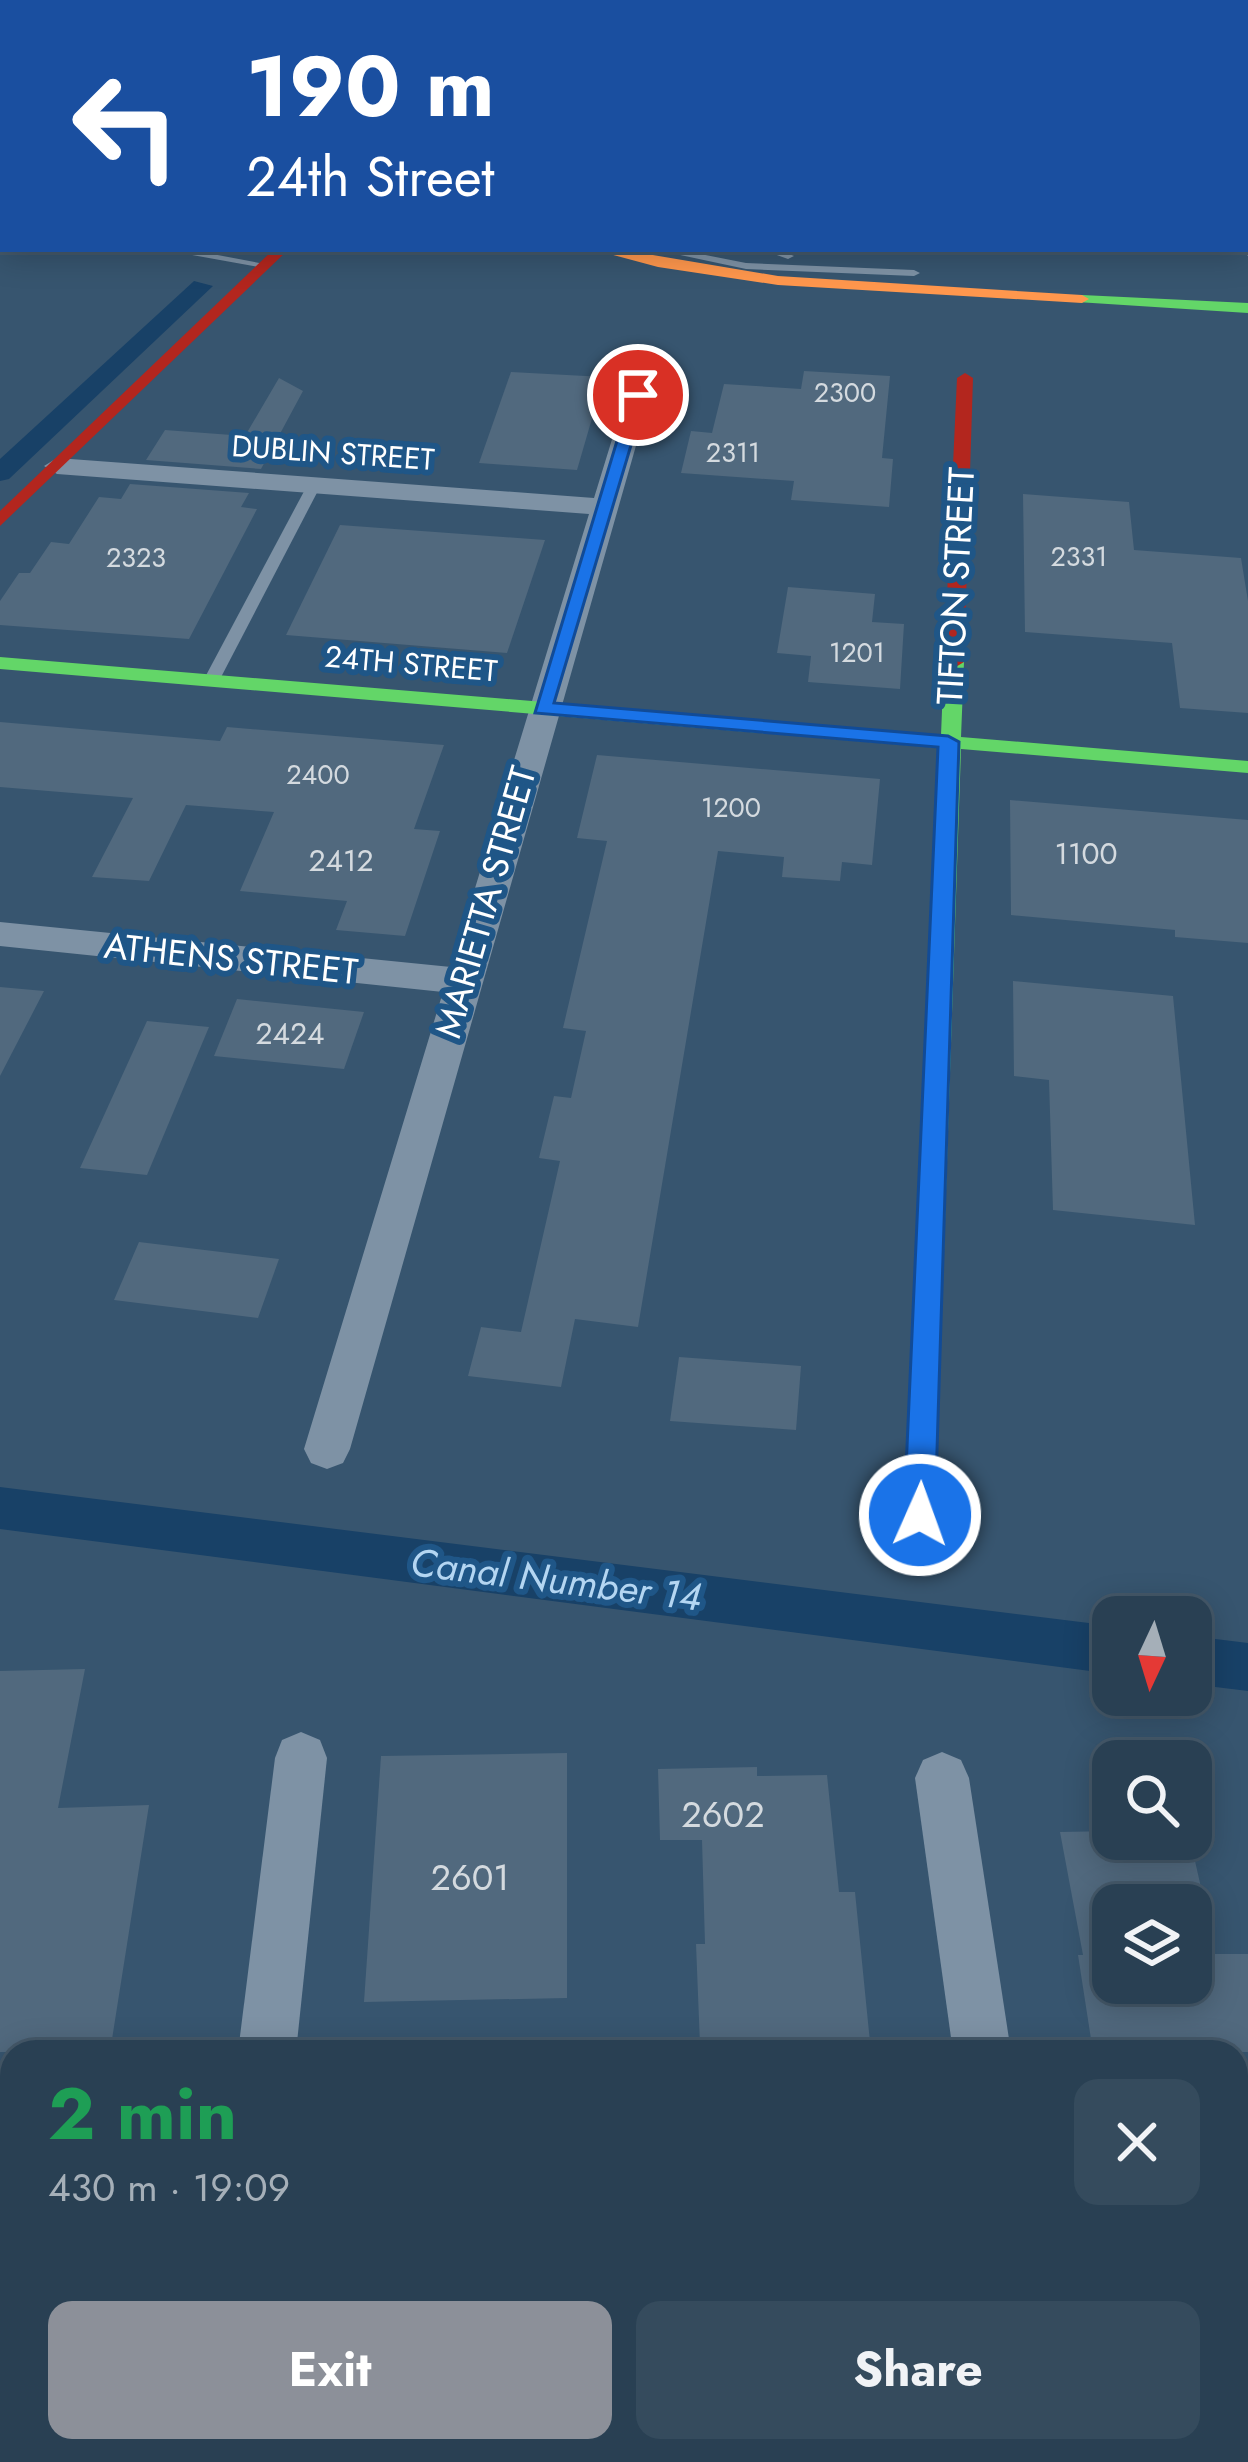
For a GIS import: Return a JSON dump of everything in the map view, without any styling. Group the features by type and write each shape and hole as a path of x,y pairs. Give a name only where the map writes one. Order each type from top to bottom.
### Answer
{"street":[{"path":"610,252 695,273 756,280 1248,308"},
{"path":"777,252 914,273 1248,291"},
{"path":"0,521 273,257"},
{"name":"MARIETTA STREET","path":"327,1449 461,981 649,358"},
{"name":"TIFTON STREET","path":"920,1515 965,378"},
{"name":"DUBLIN STREET","path":"57,466 604,506"},
{"name":"24TH STREET","path":"0,663 1248,767"},
{"name":"ATHENS STREET","path":"0,934 461,981"},
{"path":"268,2040 302,1758"},
{"path":"942,1778 980,2040"}],"lane":[{"path":"206,252 273,257"},
{"path":"674,252 746,266 914,273"},
{"path":"212,681 314,485"}],"building":[{"path":"804,371 890,376 882,458 893,459 889,507 791,500 794,481 681,473 691,431 712,433 724,384 801,389"},
{"path":"511,372 604,377 577,470 479,463"},
{"path":"279,378 303,391 261,469 146,460 165,430 245,436"},
{"path":"130,484 249,493 241,507 257,509 189,639 0,625 0,601 19,573 30,573 51,542 69,544 99,497 121,499"},
{"path":"1023,494 1129,502 1134,550 1241,558 1248,601 1248,713 1180,708 1172,643 1025,632"},
{"path":"340,525 545,540 507,653 286,635"},
{"path":"788,587 875,594 872,622 904,624 900,689 808,682 811,656 777,653"},
{"path":"0,722 220,741 227,727 444,745 414,829 440,831 405,936 336,930 347,901 240,891 274,812 186,805 149,881 92,877 133,798 0,787"},
{"path":"597,755 880,779 872,865 842,862 840,881 782,877 784,857 718,851 638,1327 575,1319 561,1387 468,1376 481,1327 521,1332 560,1161 539,1158 554,1096 571,1098 586,1031 563,1028 607,841 577,838"},
{"path":"1010,800 1248,820 1248,943 1175,937 1175,930 1011,915"},
{"path":"1013,981 1173,996 1195,1225 1053,1210 1049,1080 1014,1076"},
{"path":"0,987 44,991 0,1076"},
{"path":"237,999 364,1012 344,1069 214,1056"},
{"path":"147,1021 209,1027 147,1175 80,1168"},
{"path":"139,1242 279,1259 258,1318 114,1300"},
{"path":"679,1357 801,1366 796,1430 670,1421"},
{"path":"85,1669 58,1808 149,1805 112,2040 0,2040 0,1671"},
{"path":"567,1753 567,1998 364,2002 381,1756"},
{"path":"757,1767 757,1776 827,1775 839,1892 855,1892 870,2040 700,2040 696,1944 705,1944 702,1840 660,1840 658,1769"},
{"path":"1092,1831 1092,1860 1195,1860 1200,1884 1092,1884 1092,2004 1212,2004 1212,1954 1248,1954 1248,2040 1091,2040 1078,1955 1083,1955 1060,1832"}],"waterway":[{"path":"0,473 202,286"},
{"name":"Canal Number 14","path":"0,1508 1092,1647"},
{"name":"Canal Number 14","path":"1212,1663 1248,1667"}],"traffic: fast":[{"path":"1082,299 1248,308"},
{"path":"920,1515 954,662"},
{"path":"0,663 1248,767"}],"traffic: slow":[{"path":"611,252 778,281 1082,299"}],"traffic: jam":[{"path":"0,521 279,252"},
{"path":"954,662 965,378"}],"route":[{"path":"638,395 542,708 948,742 920,1515"}]}
